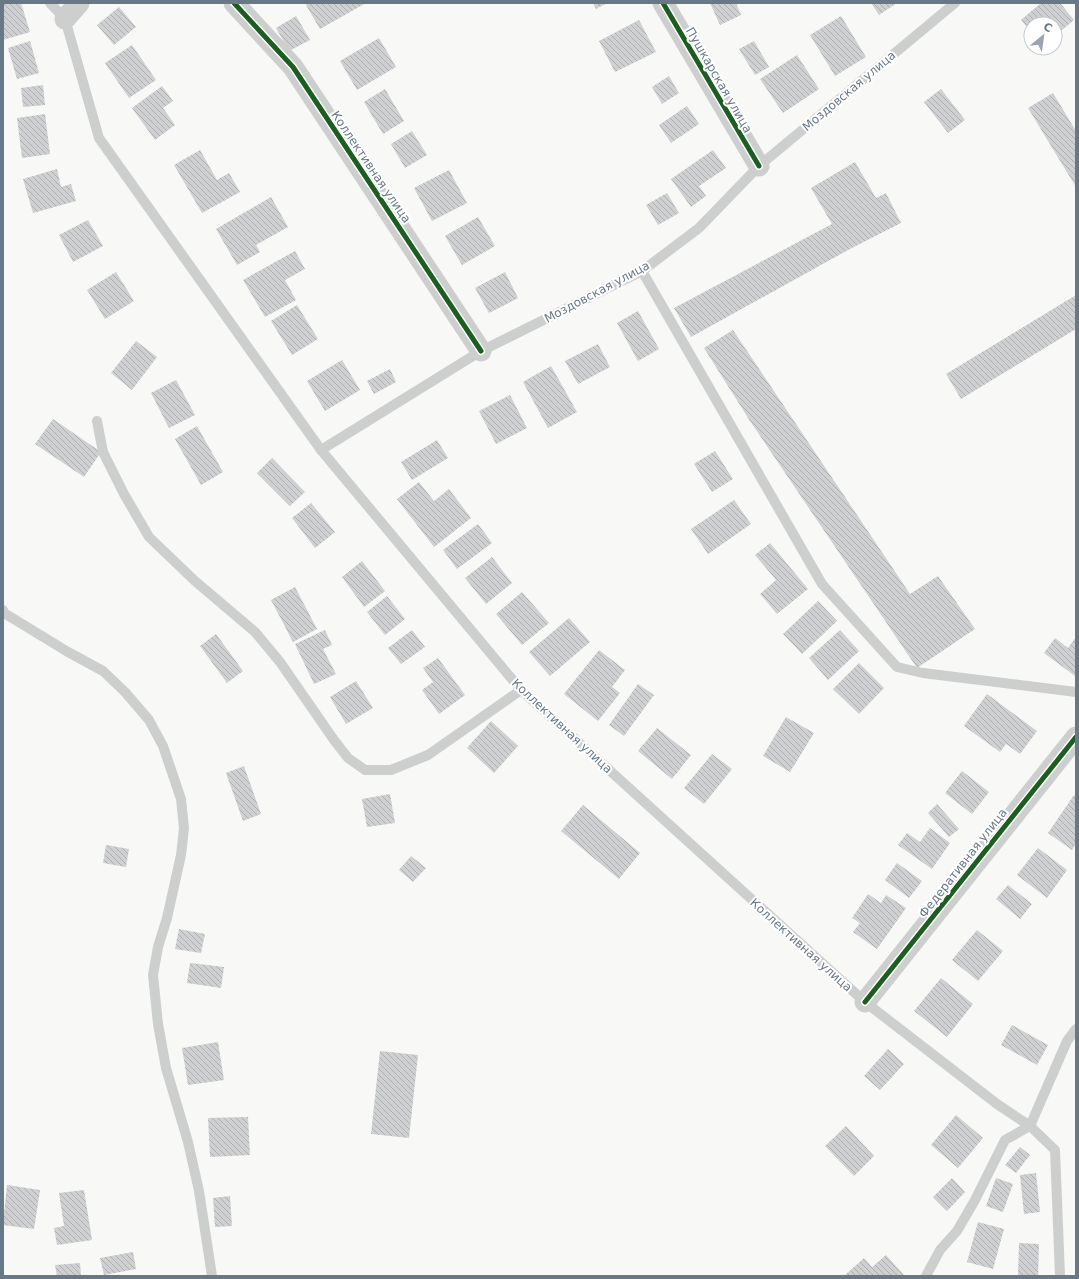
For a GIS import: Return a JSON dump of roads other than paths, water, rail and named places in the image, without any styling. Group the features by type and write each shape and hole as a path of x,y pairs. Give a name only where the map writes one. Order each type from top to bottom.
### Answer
{"street":[{"path":"65,19 79,3"},
{"name":"Коллективная улица","path":"234,3 293,67 481,351"},
{"name":"Пушкарская улица","path":"663,3 759,166"},
{"name":"Федеративная улица","path":"865,1002 1076,737"}],"lane":[{"path":"50,3 65,19"},
{"name":"Моздовская улица","path":"321,450 481,351 642,271 700,228 759,166 955,3"},
{"name":"Коллективная улица","path":"65,19 99,138 321,450 520,690 865,1002 997,1104 1030,1126 1055,1150 1060,1276"},
{"path":"642,271 822,584 897,666 923,673 1076,692"},
{"path":"98,421 103,452 124,494 150,537 195,581 255,632 280,662 348,758 365,770 392,770 428,755 520,690"},
{"path":"3,610 4,613 68,652 103,671 125,692 149,720 163,746 182,799 184,828 181,855 167,918 158,947 153,975 158,1024 166,1068 188,1142 199,1191 212,1276"},
{"path":"926,1276 940,1250 957,1231 975,1200 1005,1140 1030,1126 1067,1042 1076,1029"}]}
